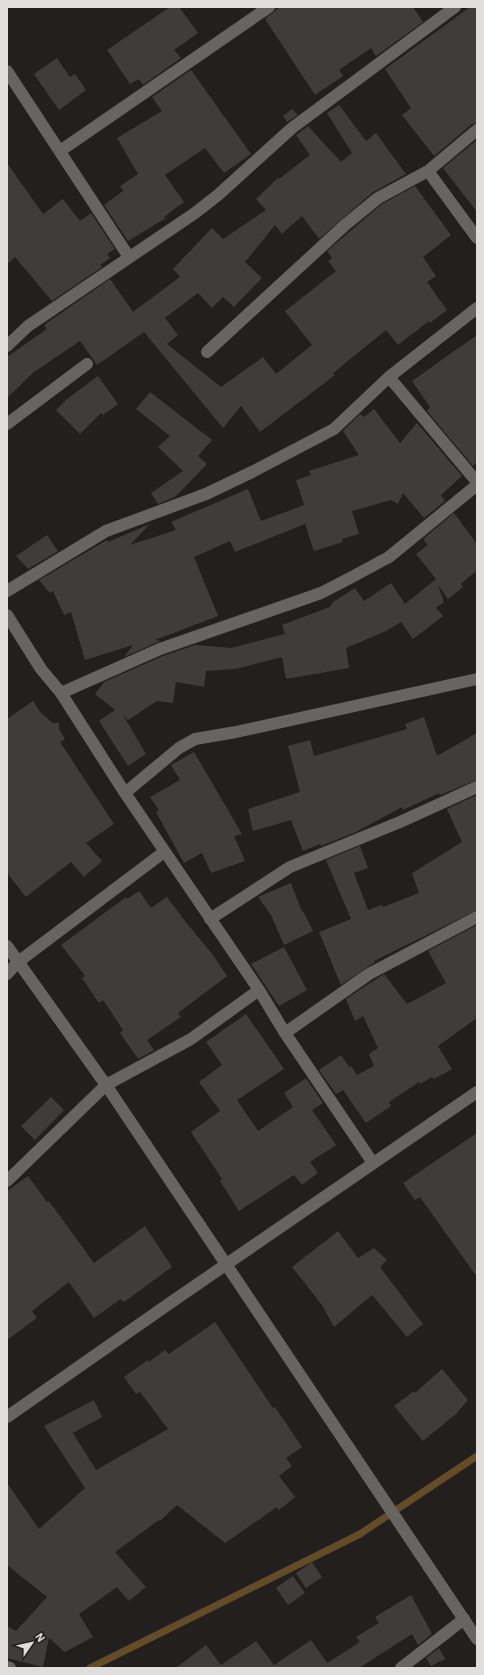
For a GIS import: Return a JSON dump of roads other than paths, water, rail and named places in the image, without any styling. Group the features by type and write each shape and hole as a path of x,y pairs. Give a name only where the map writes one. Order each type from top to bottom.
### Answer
{"street":[{"path":"60,151 269,7"},
{"path":"7,346 28,326 218,196 292,128 455,7"},
{"path":"7,71 129,257"},
{"path":"207,352 345,225 378,198 428,171 477,130"},
{"path":"428,171 477,238"},
{"path":"7,591 106,532 206,494 252,472 334,429 389,377 477,308"},
{"path":"7,424 87,364"},
{"path":"61,692 160,649 321,593 389,557 477,484 389,377"},
{"path":"7,615 41,669 61,692 164,852 259,990 285,1033 373,1163"},
{"path":"125,793 179,748 195,739 236,732 477,679"},
{"path":"210,919 290,867 477,787"},
{"path":"7,974 18,962 164,852"},
{"path":"285,1033 369,974 477,917"},
{"path":"7,946 106,1085 225,1265 477,1639"},
{"path":"7,1181 106,1085 191,1039 259,990"},
{"path":"7,1417 477,1092"},
{"path":"401,1668 464,1619"}],"waterway":[{"path":"90,1668 360,1534 477,1456"}]}
